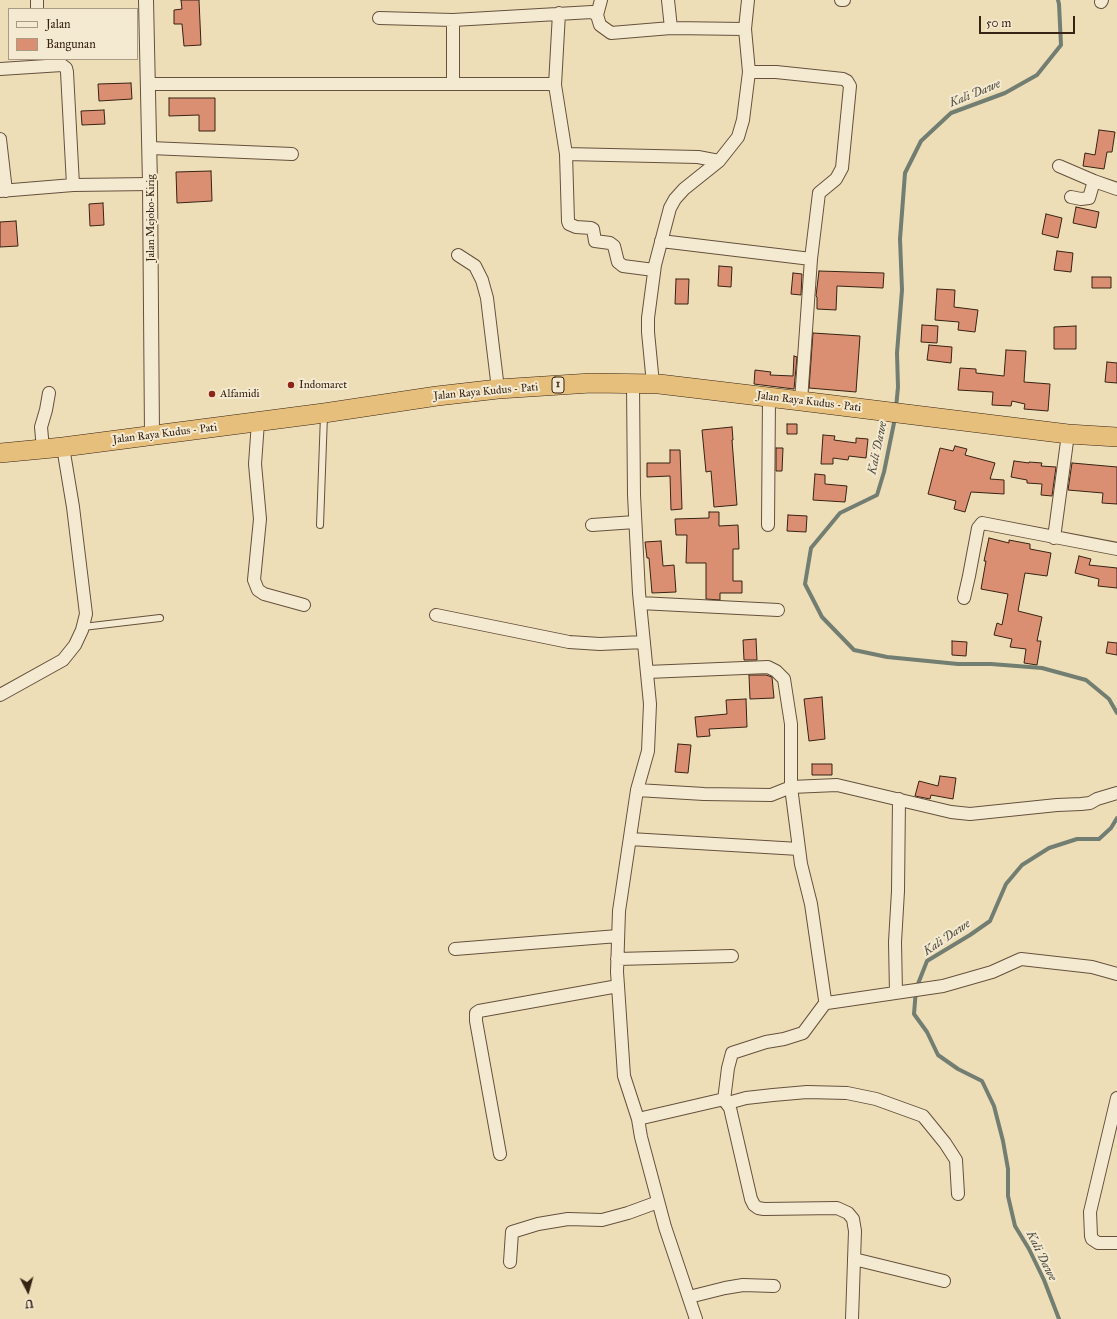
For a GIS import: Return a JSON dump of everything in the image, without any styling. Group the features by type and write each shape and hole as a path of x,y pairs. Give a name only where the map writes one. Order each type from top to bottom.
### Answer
{"highway":[{"name":"Jalan Raya Kudus - Pati","path":"0,453 63,447 258,422 437,396 498,389 591,383 633,385 654,384 1068,434 1117,437"}],"street":[{"name":"Jalan Mejobo-Kirig","path":"146,0 150,148 152,435"},
{"path":"601,0 597,15 600,25 611,33 671,28 745,29"},
{"path":"668,0 671,28"},
{"path":"654,384 648,325 654,270 661,241 670,208 675,199 689,184 719,161 738,137 743,120 749,72 745,29 748,0"},
{"path":"379,18 454,20 592,12 597,15"},
{"path":"559,13 554,85 566,154 569,224 576,227 591,228 595,241 610,243 614,246 618,262 624,266 654,270"},
{"path":"453,84 454,20"},
{"path":"0,69 39,63 62,65 66,68 73,185"},
{"path":"749,72 776,72 843,79 849,84 850,91 842,168 836,179 819,193 811,260 801,401"},
{"path":"149,84 554,85"},
{"path":"0,139 3,191 73,185 150,184"},
{"path":"150,148 292,154"},
{"path":"566,154 698,157 719,161"},
{"path":"1059,166 1117,189"},
{"path":"1071,197 1081,199 1089,198 1094,181"},
{"path":"661,241 811,260"},
{"path":"458,255 475,266 482,280 487,298 498,389"},
{"path":"633,385 635,522 640,603 650,704 648,751 637,790 619,911 617,959 624,1076 638,1119 641,1137 665,1226 696,1319"},
{"path":"43,449 41,427 49,393"},
{"path":"768,525 769,397"},
{"path":"258,422 255,464 260,519 254,580 258,590 264,594 304,605"},
{"path":"1054,538 1068,434"},
{"path":"0,695 64,660 83,627 86,614 73,507 63,447"},
{"path":"592,525 635,522"},
{"path":"964,598 978,528 982,523 1117,550"},
{"path":"640,603 778,610"},
{"path":"436,615 569,642 600,644 644,642"},
{"path":"647,672 768,667 776,671 784,679 791,724 791,787 799,849 801,864 811,904 826,1002 804,1033 784,1039 766,1042 732,1053 728,1068 726,1102 730,1108 751,1199 754,1205 764,1210 837,1208 848,1214 853,1219 855,1231 852,1319"},
{"path":"637,790 704,794 771,795 791,787 837,785 951,812 970,814 1036,806 1090,803 1097,799 1117,793"},
{"path":"896,993 895,942 898,891 899,799"},
{"path":"630,839 799,849"},
{"path":"455,949 618,936"},
{"path":"617,959 732,956"},
{"path":"826,1002 828,1004 943,986 992,972 1021,959 1092,967 1117,974"},
{"path":"500,1154 476,1021 476,1013 479,1011 618,986"},
{"path":"638,1119 720,1100 726,1102 746,1098 807,1092 847,1093 876,1099 923,1116 945,1143 956,1160 958,1194"},
{"path":"1117,1098 1090,1212 1092,1239 1098,1243 1117,1243"},
{"path":"510,1262 512,1232 538,1224 568,1219 602,1220 628,1213 658,1202"},
{"path":"854,1260 944,1281"},
{"path":"689,1297 744,1285 774,1286"}],"lane":[{"path":"320,525 324,413"},
{"path":"83,627 160,618"}],"building":[{"path":"181,0 199,0 201,45 184,46 182,24 174,24 174,10 182,9"},
{"path":"131,83 132,99 99,101 98,84"},
{"path":"169,98 215,98 215,131 199,131 199,115 169,116"},
{"path":"104,110 105,124 82,125 81,111"},
{"path":"1099,130 1115,132 1112,152 1107,152 1104,169 1083,166 1085,153 1095,155"},
{"path":"211,171 212,201 177,203 176,172"},
{"path":"103,203 104,225 90,226 89,204"},
{"path":"1076,207 1099,212 1096,228 1073,223"},
{"path":"1046,214 1062,218 1058,238 1042,234"},
{"path":"16,221 18,246 0,247 0,222"},
{"path":"1057,251 1073,253 1071,272 1054,270"},
{"path":"719,266 732,267 731,287 718,286"},
{"path":"819,271 884,273 883,288 837,286 836,310 817,309 816,296"},
{"path":"793,273 802,274 801,295 791,294"},
{"path":"1092,277 1111,277 1111,288 1092,288"},
{"path":"676,279 689,279 688,304 675,304"},
{"path":"937,289 955,290 954,307 978,310 975,332 958,330 959,322 935,320"},
{"path":"922,325 938,326 937,343 921,342"},
{"path":"1076,326 1076,349 1054,349 1054,327"},
{"path":"813,333 860,336 856,392 809,388"},
{"path":"929,345 952,347 951,363 927,360"},
{"path":"1006,350 1026,351 1024,382 1050,384 1048,411 1024,409 1025,404 1012,401 1011,406 992,405 993,392 958,390 960,368 976,369 976,373 1004,376"},
{"path":"794,356 797,357 794,389 754,384 755,370 771,372 770,375 793,376"},
{"path":"1107,362 1117,363 1117,383 1105,382"},
{"path":"787,424 797,424 797,434 787,434"},
{"path":"732,427 737,505 714,507 711,471 706,472 702,430"},
{"path":"823,435 835,436 834,440 856,443 856,438 868,439 866,458 849,456 848,460 833,458 833,464 821,464"},
{"path":"955,446 967,449 965,455 995,463 990,479 1004,480 1004,494 971,492 965,512 954,509 956,501 928,494 940,448 953,451"},
{"path":"776,448 783,448 782,471 776,471"},
{"path":"670,450 680,450 682,509 671,510 670,476 647,477 647,463 670,463"},
{"path":"1014,461 1042,463 1041,466 1056,467 1052,496 1041,495 1042,484 1027,483 1027,480 1011,477"},
{"path":"1072,463 1117,467 1117,504 1102,503 1103,493 1068,490"},
{"path":"815,474 825,475 825,484 847,486 845,502 813,500"},
{"path":"709,512 719,512 719,526 738,525 739,549 733,549 733,581 742,581 742,593 720,593 720,600 706,599 706,563 686,563 687,535 676,535 675,519 709,518"},
{"path":"788,515 807,516 806,532 787,531"},
{"path":"989,538 1009,543 1009,540 1030,544 1030,549 1051,553 1047,576 1025,573 1018,611 1042,617 1037,641 1041,641 1037,665 1024,663 1026,649 1010,647 1012,639 994,635 997,623 1002,625 1008,594 981,589 986,561 984,561"},
{"path":"661,541 663,566 674,565 676,592 652,593 649,558 647,558 645,542"},
{"path":"1079,556 1091,559 1089,565 1117,568 1117,588 1098,586 1099,579 1075,573"},
{"path":"756,639 757,660 744,660 743,640"},
{"path":"952,641 967,642 966,656 952,655"},
{"path":"1108,642 1117,643 1117,655 1106,653"},
{"path":"749,675 766,675 772,677 774,698 750,699"},
{"path":"822,697 825,739 809,741 804,699"},
{"path":"746,699 747,727 709,729 710,736 697,737 695,717 727,714 726,700"},
{"path":"678,744 691,745 688,773 675,772"},
{"path":"812,764 832,764 832,775 812,775"},
{"path":"940,776 956,778 953,799 931,795 930,799 915,796 919,781 938,786"}],"waterway":[{"name":"Kali Dawe","path":"896,408 898,387 897,353 902,290 900,239 905,173 921,141 951,113 1005,93 1037,75 1061,45 1058,0"},
{"name":"Kali Dawe","path":"895,418 884,472 877,495 840,513 811,548 805,584 822,617 854,650 887,657 958,664 991,664 1042,668 1086,680 1109,699 1117,713"},
{"name":"Kali Dawe","path":"1059,1319 1044,1280 1029,1249 1015,1226 1008,1196 1008,1169 994,1106 982,1081 958,1069 938,1055 927,1032 914,1014 916,989 927,961 990,921 1006,884 1022,865 1049,848 1077,839 1099,839 1111,828 1117,818"}],"place":[{"name":"Indomaret","path":"291,385"},
{"name":"Alfamidi","path":"212,394"}]}
